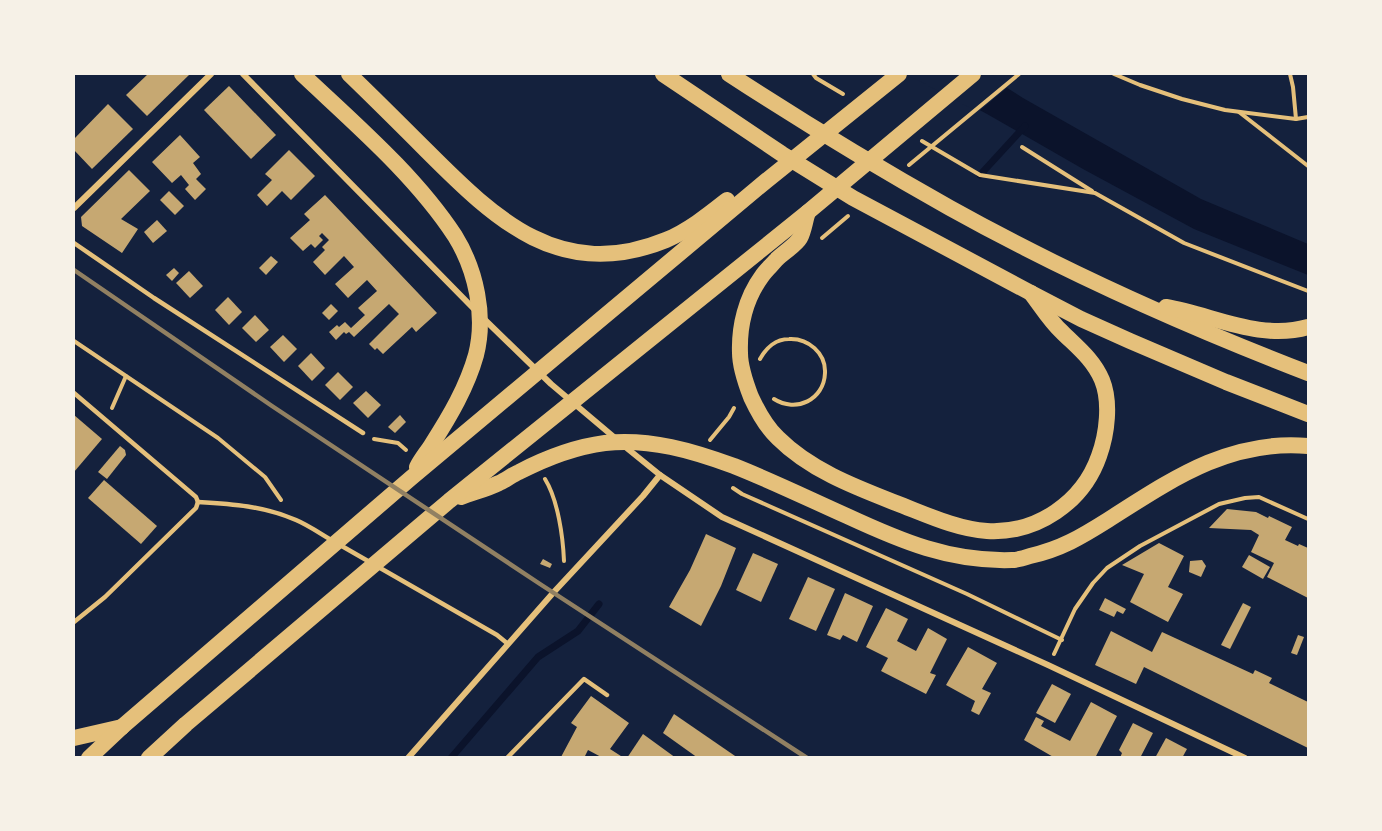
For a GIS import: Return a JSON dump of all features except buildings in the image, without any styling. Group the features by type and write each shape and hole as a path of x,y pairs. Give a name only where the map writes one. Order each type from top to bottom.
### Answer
{"highway":[{"path":"302,74 413,183 456,238 468,262 481,321 476,354 468,380 456,406 419,461 411,478"},
{"path":"349,74 466,190 518,230 538,241 558,248 577,252 613,254 667,240 702,219 736,194 766,181"},
{"path":"663,74 782,154 853,198 1030,293 1130,341 1308,414"},
{"path":"729,74 861,157 951,209 1136,301 1250,351 1308,373"},
{"path":"89,758 123,726 411,478 766,181 898,74"},
{"path":"149,758 448,501 808,212 973,74"},
{"path":"808,212 800,238 762,275 750,295 741,325 740,355 747,386 759,415 777,438 799,456 848,483 962,527 988,531 1011,530 1046,519 1061,509 1085,484 1095,466 1106,434 1106,403 1103,383 1096,368 1087,355 1061,331 1030,293"},
{"path":"1136,301 1182,309 1269,332 1308,327"},
{"path":"448,501 501,483 518,472 556,455 585,446 608,443 648,444 678,448 716,459 890,535 941,553 976,560 1015,560 1076,540 1165,483 1204,463 1228,455 1282,444 1308,446"},
{"path":"74,738 123,726"}],"street":[{"path":"74,208 211,74"},
{"path":"243,74 509,344 551,384 660,475 722,517 1245,758"},
{"path":"408,758 660,475"}],"lane":[{"path":"74,243 154,298 363,433"},
{"path":"74,393 196,497 198,502 196,508 105,597 74,622"},
{"path":"198,502 247,505 295,519 497,635 508,644"},
{"path":"507,758 584,679 607,695"}],"path":[{"path":"813,74 846,96"},
{"path":"902,171 1019,74"},
{"path":"1114,74 1182,99 1225,110 1296,119 1308,117"},
{"path":"1290,74 1296,119"},
{"path":"1238,111 1308,166"},
{"path":"918,139 980,175 1095,193"},
{"path":"1022,147 1095,193 1184,243 1308,291"},
{"path":"815,244 850,214"},
{"path":"758,364 767,348 785,339 803,340 811,345 824,364 825,373 819,390 810,400 791,406 768,396"},
{"path":"74,341 218,438 265,477 295,519"},
{"path":"106,421 126,376"},
{"path":"706,444 729,417 739,399"},
{"path":"363,433 377,441 398,443"},
{"path":"541,472 548,482 561,529 565,580"},
{"path":"732,488 967,594 1062,640"},
{"path":"1048,666 1075,609 1093,583 1107,568 1140,546 1219,504 1245,498 1259,497 1308,519"}],"water":[{"path":"912,74 985,74 1201,199 1308,244 1308,275 1194,229"}],"pier":[{"path":"909,74 990,74 1009,86 978,112"}],"waterway":[{"path":"980,175 1025,126"},
{"path":"451,758 538,657 578,631 599,604"}],"railway":[{"path":"74,270 272,406 807,758"}]}
